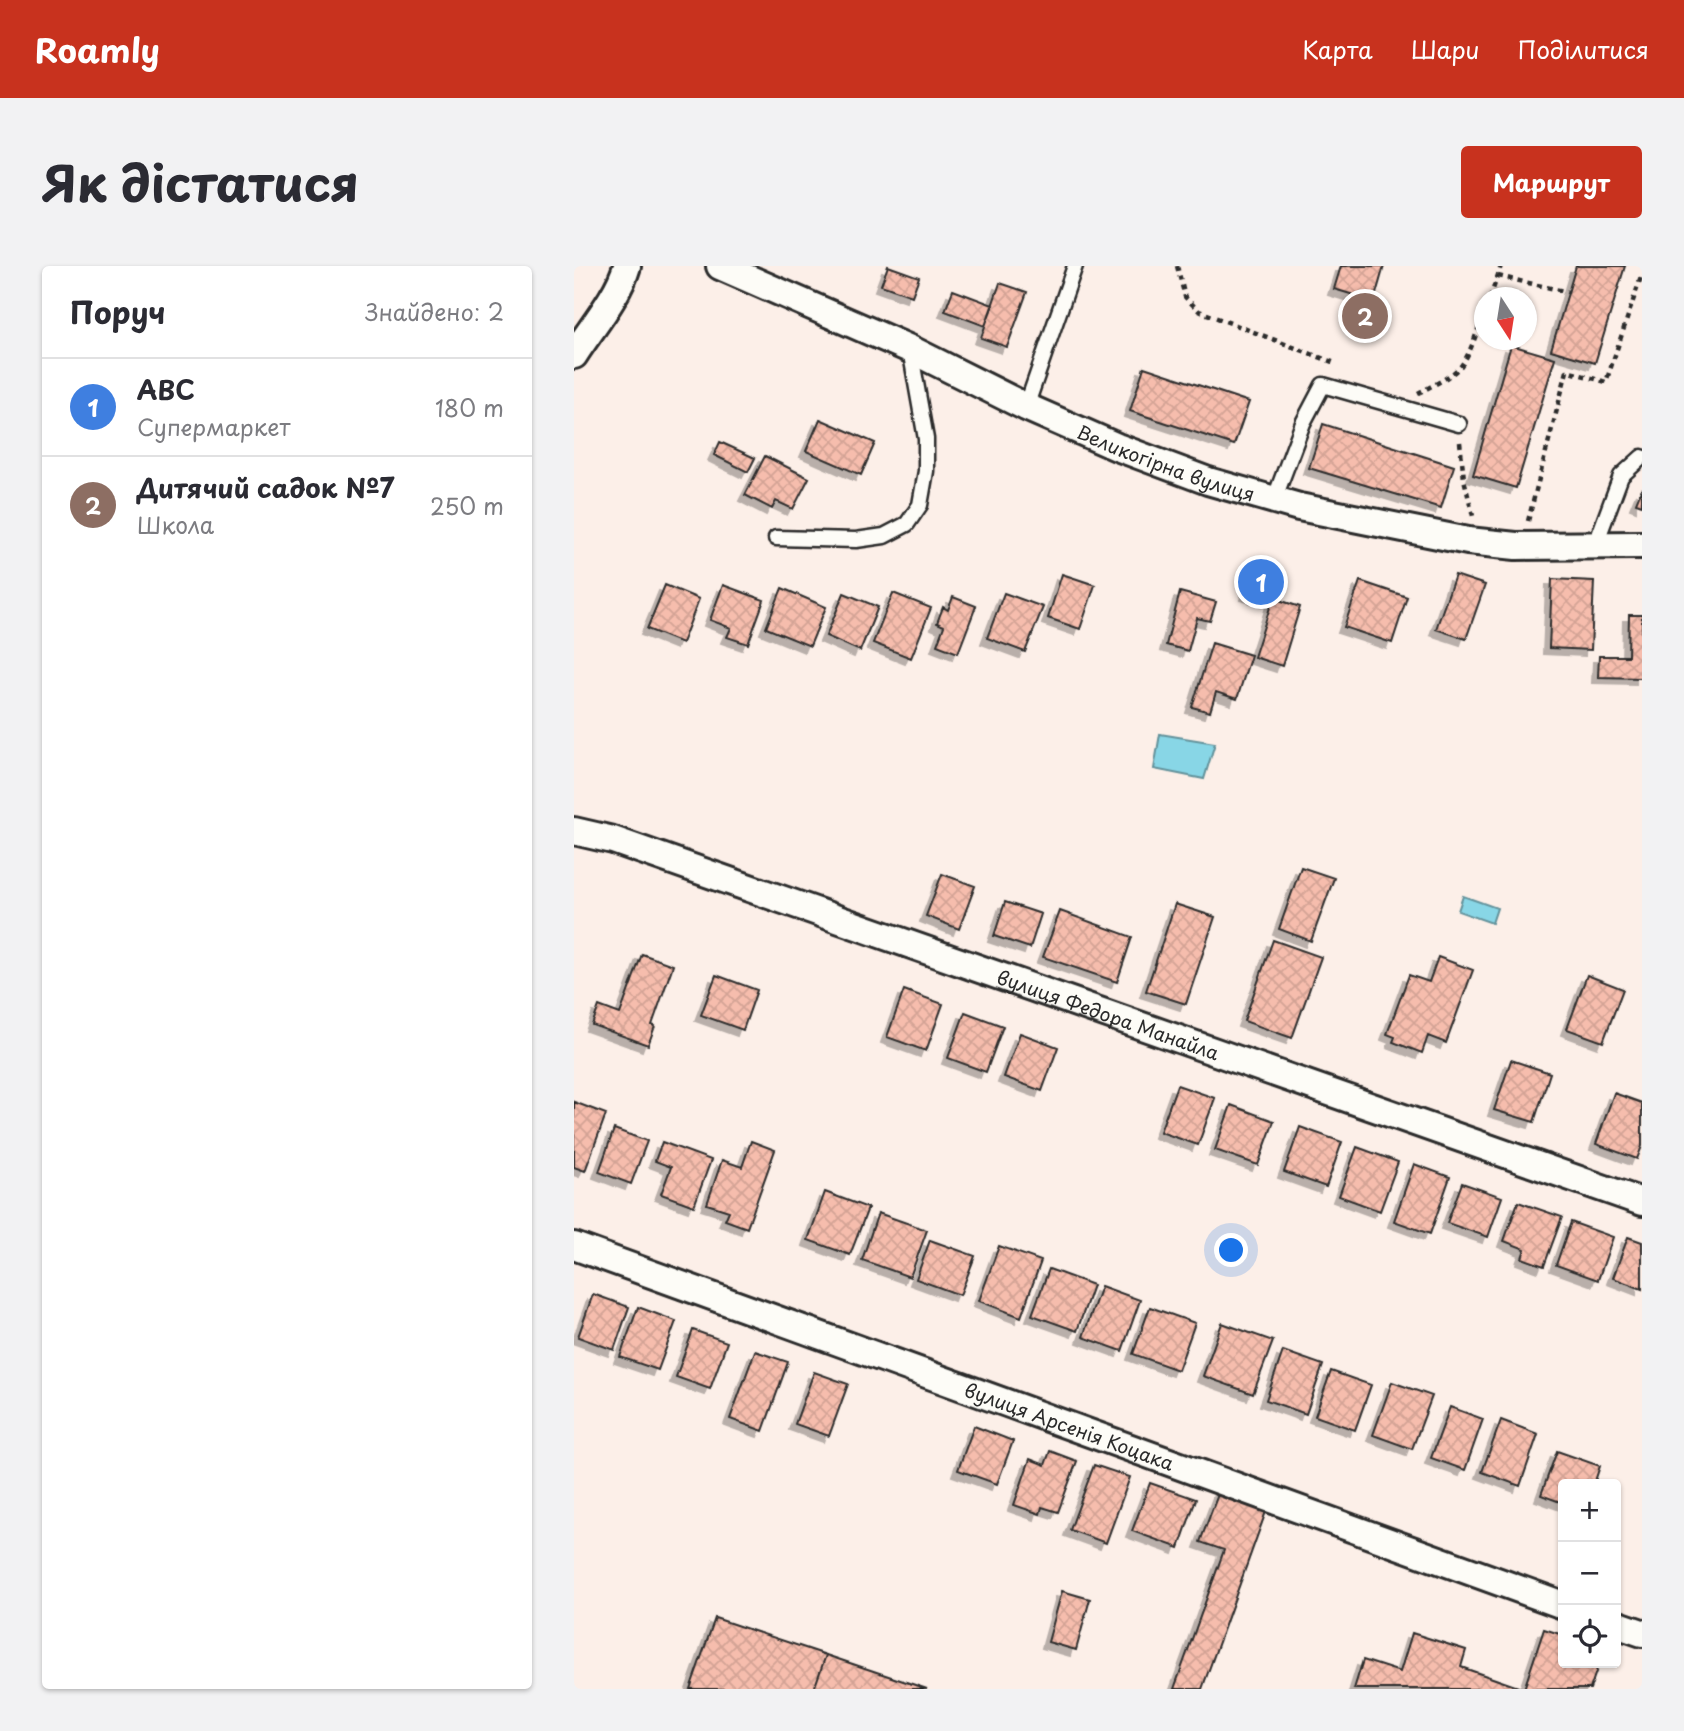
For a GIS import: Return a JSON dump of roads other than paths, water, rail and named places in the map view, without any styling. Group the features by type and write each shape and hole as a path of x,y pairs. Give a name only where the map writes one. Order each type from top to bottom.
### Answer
{"street":[{"path":"574,355 609,304 627,266"},
{"name":"Великогірна вулиця","path":"720,266 910,349 1026,407 1117,447 1208,481 1299,507 1478,542 1516,545 1642,545"},
{"name":"вулиця Федора Манайла","path":"574,831 626,844 1642,1202"},
{"name":"вулиця Арсенія Коцака","path":"574,1246 1558,1603"},
{"path":"1621,1626 1642,1633"}],"lane":[{"path":"1026,407 1075,266"},
{"path":"776,538 856,540 884,536 907,524 920,505 926,471 926,439 910,349"},
{"path":"1275,500 1303,423 1323,385 1459,424"},
{"path":"1595,546 1621,476 1642,457"}],"water":[{"path":"1160,734 1215,743 1204,779 1154,769"},
{"path":"1463,896 1497,908 1492,923 1458,911"}],"place":[{"name":"Дитячий садок №7","path":"1365,316"},
{"name":"АВС","path":"1261,582"}]}
